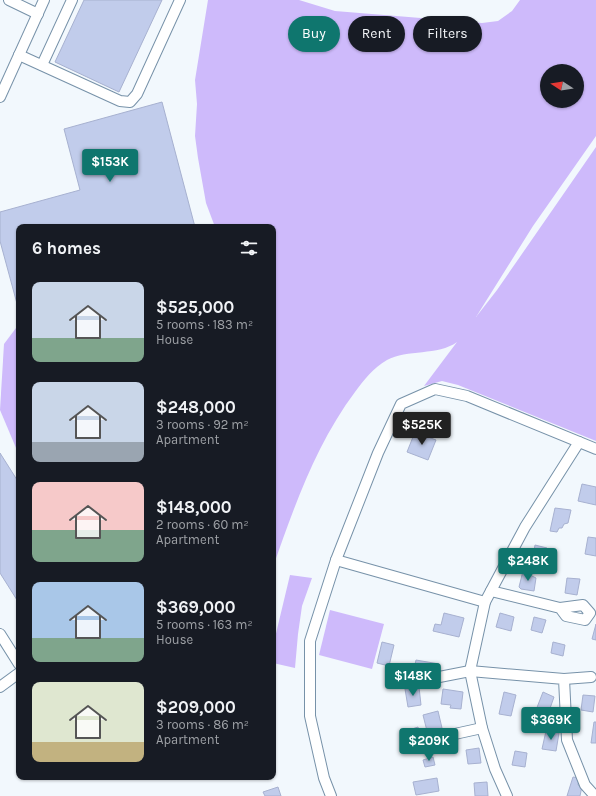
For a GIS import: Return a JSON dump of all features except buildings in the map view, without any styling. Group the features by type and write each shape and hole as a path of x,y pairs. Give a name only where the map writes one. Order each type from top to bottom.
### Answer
{"street":[{"path":"9,0 38,14"},
{"path":"0,96 44,0"},
{"path":"19,55 120,101 130,102 137,94 180,0"},
{"path":"42,65 69,1"},
{"path":"330,796 324,778 310,716 310,641 336,560 378,454 401,404 435,389 467,396 596,448"},
{"path":"506,796 495,769 482,728 470,671 485,602 525,527 579,442"},
{"path":"336,560 485,602"},
{"path":"491,591 560,608"},
{"path":"0,634 16,659"},
{"path":"429,679 470,671 564,679 591,677"},
{"path":"0,686 16,674"},
{"path":"564,679 568,740 585,785 595,796"},
{"path":"423,741 482,728"}],"shaded area":[{"path":"208,0 299,0 335,11 396,16 348,16 348,52 405,52 405,17 413,17 413,52 482,52 482,23 498,21 512,11 520,0 596,0 596,136 533,226 476,317 497,290 596,147 596,441 458,385 442,381 424,386 457,342 441,349 395,357 387,360 373,370 341,412 317,454 307,476 276,559 276,224 214,224 206,203 195,136 197,104 195,80"},
{"path":"16,328 16,448 0,410 4,344"},
{"path":"290,575 312,578 302,606 295,668 276,664 276,633"},
{"path":"330,610 384,624 372,669 319,655"}]}
